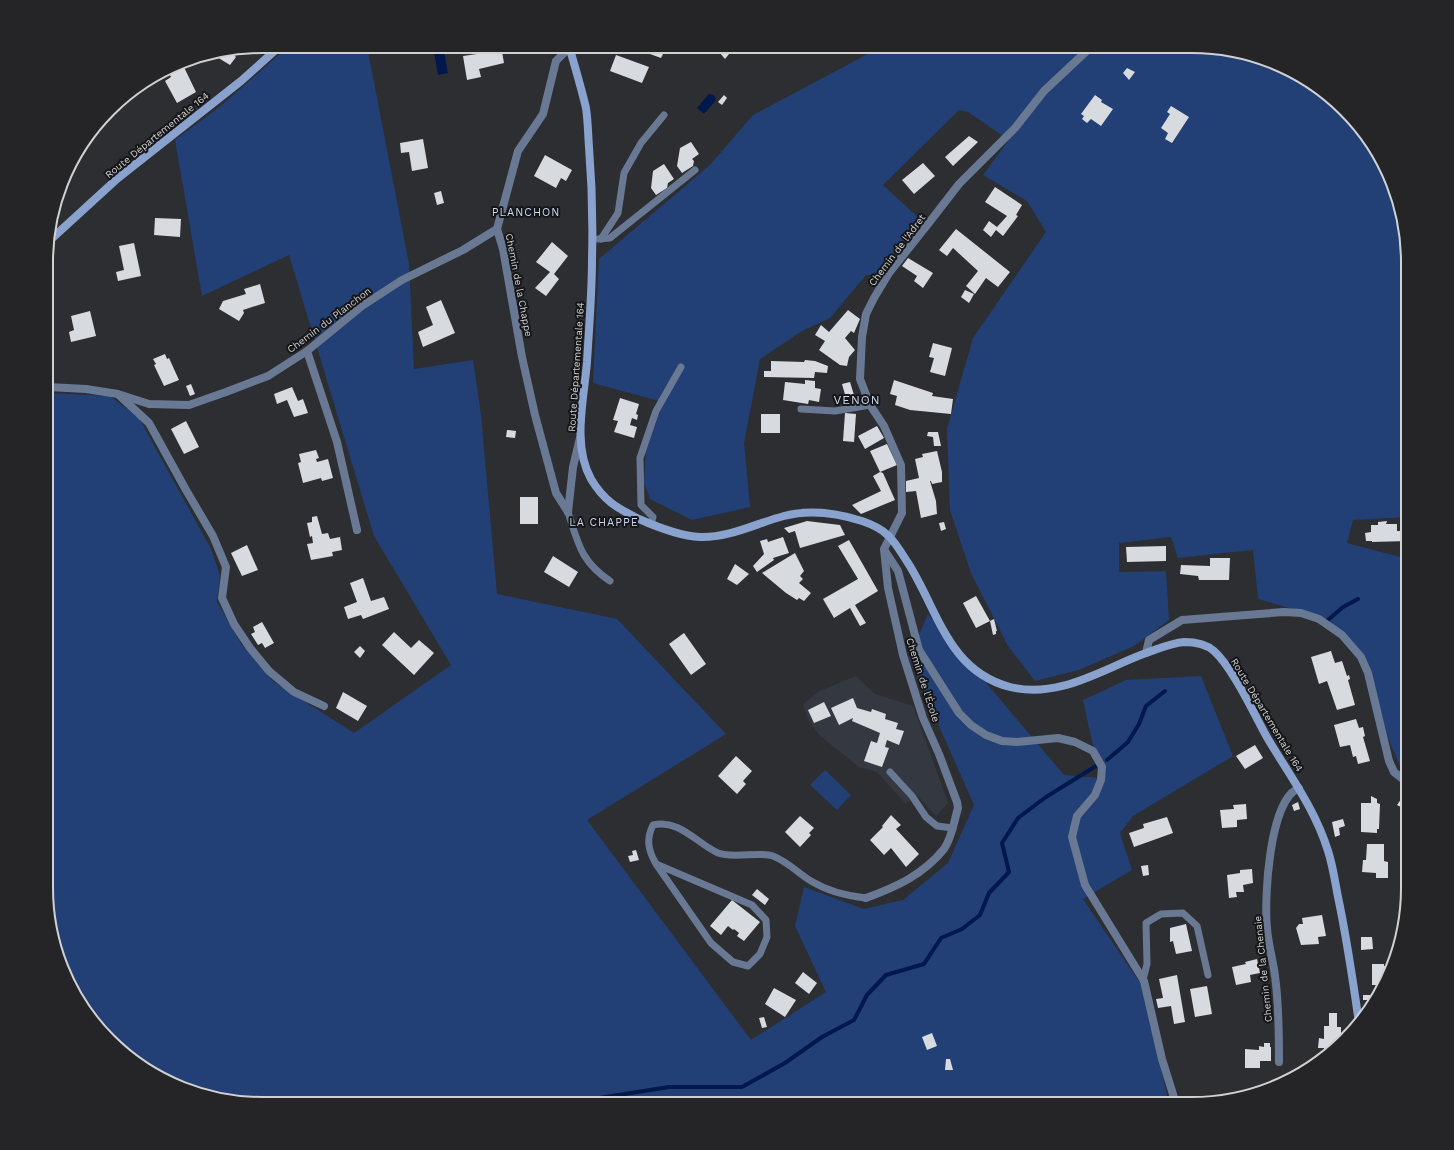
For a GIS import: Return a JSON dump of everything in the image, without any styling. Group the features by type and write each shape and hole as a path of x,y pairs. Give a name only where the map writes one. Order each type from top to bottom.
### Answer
{"street":[{"name":"Route Départementale 164","path":"55,236 118,178 241,81 272,53"},
{"name":"Chemin de la Chappe","path":"564,53 556,61 543,114 518,151 497,229 504,250 522,357 535,415 556,493 568,512"},
{"name":"Route Départementale 164","path":"572,53 587,113 596,240 581,432 582,451 589,475 604,499 620,510 652,524 699,537 735,532 786,516 805,512 823,512 863,521 890,536 914,572 954,650 969,666 988,679 1009,687 1031,690 1053,689 1089,677 1154,650 1186,642 1198,643 1209,648 1217,654 1236,683 1317,820 1330,856 1349,952 1358,1015"},
{"name":"Chemin de l'Adret","path":"890,536 902,513 901,465 884,426 870,405 860,379 859,356 866,314 889,273 960,184 1015,128 1044,91 1085,53"},
{"name":"Chemin du Planchon","path":"53,387 86,389 118,394 149,404 190,405 268,376 307,351 362,306 395,284 463,250 497,229"},
{"path":"307,351 337,442 357,530"},
{"path":"118,394 149,423 213,536 226,567 222,598 234,624 250,648 269,671 294,692 324,706"},
{"path":"568,512 573,467 581,432"},
{"path":"890,536 884,549 898,571 919,650 959,713 971,725 986,735 1002,742 1058,738 1075,742 1093,751 1102,767 1101,780 1094,795 1076,816 1072,837 1085,885 1143,980 1162,1059 1174,1097"},
{"name":"Chemin de l'École","path":"866,898 898,886 913,878 944,848 953,828 958,808 939,754 922,718 903,655 888,588 884,549"},
{"path":"1146,653 1149,640 1182,620 1284,612 1301,613 1319,619 1342,635 1360,658 1368,674 1389,761 1394,772 1401,778"},
{"name":"Chemin de la Chenaie","path":"1279,1062 1279,1030 1275,978 1267,928 1267,890 1271,845 1281,807 1294,790 1299,788"}],"lane":[{"path":"596,240 618,212 624,173 641,143 664,115"},
{"path":"596,240 610,238 695,170"},
{"path":"652,524 653,517 641,505 640,458 656,411 681,367"},
{"path":"801,409 834,411 870,405"},
{"path":"568,512 582,554 598,573 610,581"},
{"path":"890,772 912,796 926,817 938,826 953,828"},
{"path":"656,864 752,905 766,920 767,936 760,954 748,966 733,962 711,943 656,864 650,854 648,836 653,825 664,823 677,827 719,853 740,856 771,856 785,862 812,882 841,895 866,898"},
{"path":"1143,980 1147,964 1146,923 1161,914 1183,913 1197,926 1208,975"}],"shaded area":[{"path":"281,53 368,53 409,264 414,369 473,360 481,415 497,594 617,619 726,734 587,820 751,1040 826,992 795,926 804,887 864,909 903,900 948,863 974,805 909,658 928,614 1064,775 1100,778 1083,700 1126,680 1201,676 1233,756 1133,816 1120,833 1132,870 1083,899 1142,986 1167,1097 248,1097 208,1090 182,1081 146,1062 114,1036 88,1004 69,968 60,942 53,902 53,393 110,396 139,418 211,549 220,575 217,602 242,645 274,682 354,733 451,665 374,536 289,255 202,296 175,140 222,105"},
{"path":"434,53 444,53 448,73 438,75"},
{"path":"870,53 1206,53 1246,60 1272,69 1308,88 1340,114 1366,146 1385,182 1394,208 1401,248 1401,517 1353,520 1347,543 1401,557 1401,767 1389,740 1368,665 1351,642 1328,619 1258,599 1253,550 1178,558 1171,537 1119,543 1119,572 1166,571 1169,620 1134,646 1079,670 1035,681 1008,646 971,573 950,510 947,429 973,338 1046,232 1027,201 983,175 1009,140 968,112 959,110 883,185 922,221 876,274 866,275 830,318 802,331 760,359 744,443 750,507 692,520 650,499 644,483 646,451 663,402 593,383 599,259 710,165 753,115"},
{"path":"709,94 714,95 716,100 704,114 697,108"},
{"path":"856,676 875,694 913,706 948,803 936,816 915,793 906,804 877,772 859,767 819,735 808,719 803,704 819,691"},
{"path":"825,770 851,795 837,810 810,785"}],"building":[{"path":"484,53 502,53 504,63 479,69 481,77 467,80 463,56"},
{"path":"647,53 664,53 661,58"},
{"path":"720,53 730,53 725,59"},
{"path":"234,55 236,57 230,65 218,58"},
{"path":"616,55 649,67 642,83 610,71"},
{"path":"184,68 196,92 177,103 165,81 171,77 170,75"},
{"path":"1127,68 1135,72 1129,80 1123,73"},
{"path":"724,95 727,98 722,105 718,102"},
{"path":"1095,95 1102,100 1101,102 1113,109 1101,126 1091,119 1087,123 1082,119 1084,116 1081,114"},
{"path":"1171,106 1189,117 1172,143 1165,139 1168,133 1161,128 1170,114 1167,112"},
{"path":"969,136 978,142 953,166 945,157"},
{"path":"423,139 428,168 412,171 409,152 401,153 400,143"},
{"path":"691,142 699,154 692,159 694,161 693,166 682,173 677,166 680,148"},
{"path":"545,155 572,170 566,181 561,178 556,188 534,176"},
{"path":"923,163 935,176 914,194 902,180"},
{"path":"664,164 674,179 668,183 667,188 656,195 651,188 653,171"},
{"path":"995,187 1022,205 1016,215 1018,216 1003,236 996,230 991,237 983,230 989,221 997,227 1007,216 985,202"},
{"path":"441,191 444,203 437,205 434,193"},
{"path":"155,218 181,219 180,237 154,235"},
{"path":"956,229 1010,272 998,287 986,278 975,294 966,286 978,271 953,248 947,256 939,250"},
{"path":"552,242 568,256 554,274 559,279 546,296 535,288 550,272 536,262"},
{"path":"134,243 141,276 118,281 116,272 124,270 119,246"},
{"path":"908,258 933,273 923,288 914,281 917,276 902,266"},
{"path":"260,284 265,303 243,310 244,313 239,321 219,309 223,301 246,294 244,289"},
{"path":"965,290 974,294 969,303 961,297"},
{"path":"441,300 455,333 423,347 418,332 433,325 426,307"},
{"path":"848,310 860,319 854,333 851,331 845,338 855,350 849,357 847,366 840,365 819,350 825,341 815,335 821,325 829,332"},
{"path":"90,311 96,336 71,342 69,332 74,330 71,316"},
{"path":"933,343 952,348 945,376 930,372 934,358 929,357"},
{"path":"165,354 167,359 169,358 179,380 164,386 154,365 156,364 153,359"},
{"path":"805,360 815,361 828,366 827,373 815,372 814,378 764,377 764,371 771,371 771,361 804,362"},
{"path":"805,380 815,381 815,388 821,389 819,402 809,400 808,404 783,400 785,382 805,384"},
{"path":"894,380 933,393 932,396 953,399 951,414 910,410 895,405 897,396 890,394"},
{"path":"850,382 854,395 846,398 842,384"},
{"path":"191,384 195,394 190,396 186,386"},
{"path":"292,387 298,401 303,399 308,413 294,417 287,400 277,404 274,394"},
{"path":"620,398 639,404 636,414 638,415 637,420 632,418 630,425 637,427 634,438 614,432 618,421 613,420"},
{"path":"845,413 856,414 854,442 843,441"},
{"path":"761,414 780,414 780,433 761,433"},
{"path":"186,421 199,447 184,454 171,429"},
{"path":"877,426 884,438 865,449 858,436"},
{"path":"507,430 516,431 515,438 506,437"},
{"path":"928,432 938,432 941,446 934,446 933,437 927,436"},
{"path":"887,444 897,465 880,472 870,451"},
{"path":"316,450 319,458 316,459 317,462 328,459 333,478 322,481 321,478 303,483 298,463 301,462 299,454"},
{"path":"937,451 942,472 942,482 932,484 930,481 936,501 937,514 921,518 916,491 906,492 906,481 919,478 915,459 923,457 922,454"},
{"path":"880,472 883,473 895,500 861,514 852,505 881,491 873,476"},
{"path":"520,497 538,497 538,524 520,524"},
{"path":"317,516 322,534 328,533 330,539 340,537 342,550 332,552 333,556 311,560 307,544 313,543 307,523 312,522 312,517"},
{"path":"1401,519 1401,541 1366,541 1365,533 1371,532 1371,525 1378,525 1378,522 1387,521 1386,524 1397,524 1397,531 1400,531"},
{"path":"807,521 840,525 845,535 800,548 795,531 789,533 784,528"},
{"path":"944,522 946,529 941,531 939,523"},
{"path":"783,537 789,553 773,558 774,560 757,572 753,566 764,554 760,541 767,539 768,542"},
{"path":"849,540 878,591 855,605 866,623 860,626 850,608 834,618 823,599 858,579 838,546"},
{"path":"247,545 258,570 242,576 231,553"},
{"path":"1166,546 1166,561 1127,562 1126,547"},
{"path":"795,553 804,571 800,576 803,579 799,583 811,593 804,601 799,598 797,600 786,593 762,573"},
{"path":"553,556 578,572 569,587 544,572"},
{"path":"1210,558 1230,558 1229,580 1199,580 1198,576 1180,574 1181,565 1210,566"},
{"path":"735,564 749,574 737,585 727,579"},
{"path":"363,578 371,601 384,597 389,609 363,619 361,615 348,619 344,607 357,602 350,583"},
{"path":"976,596 990,621 976,628 963,603"},
{"path":"994,619 997,631 996,634 993,635 990,621"},
{"path":"262,622 274,643 265,648 262,643 258,645 251,634 255,632 253,627"},
{"path":"394,632 411,648 419,640 434,653 414,675 382,645"},
{"path":"684,633 706,664 691,675 669,644"},
{"path":"360,646 365,651 360,658 354,652"},
{"path":"1331,651 1335,663 1342,661 1347,676 1349,675 1350,679 1348,680 1355,705 1337,710 1327,681 1319,684 1311,657"},
{"path":"343,692 367,706 358,721 336,708"},
{"path":"853,698 857,708 871,712 872,709 886,714 885,719 898,723 896,729 904,731 899,745 887,740 885,747 889,748 882,767 864,761 871,741 877,743 880,733 852,721 853,718 839,725 831,708"},
{"path":"824,702 831,716 814,723 808,710"},
{"path":"1356,719 1359,728 1363,727 1365,736 1363,737 1370,761 1358,764 1356,756 1353,757 1350,745 1340,747 1334,725"},
{"path":"1255,745 1263,758 1245,769 1236,756"},
{"path":"736,756 752,771 743,781 746,784 737,794 718,776"},
{"path":"1371,796 1377,799 1377,803 1380,804 1379,829 1377,829 1377,833 1361,832 1361,803 1371,803"},
{"path":"1401,799 1401,807 1397,805"},
{"path":"1298,802 1300,809 1294,811 1292,805"},
{"path":"1246,804 1247,819 1237,820 1237,827 1222,828 1220,810 1234,809 1233,805"},
{"path":"891,815 901,825 896,829 919,854 906,867 891,848 884,855 870,840 883,827 882,826"},
{"path":"800,816 814,828 809,833 811,835 800,847 785,832"},
{"path":"1167,817 1173,833 1134,847 1129,833 1144,828 1143,824"},
{"path":"1343,819 1345,826 1339,828 1340,835 1335,837 1332,822"},
{"path":"1367,844 1384,844 1384,861 1388,862 1388,878 1376,878 1376,873 1362,872 1363,860 1366,860"},
{"path":"636,850 639,860 630,862 628,856 633,855 632,851"},
{"path":"1148,865 1149,875 1143,876 1141,866"},
{"path":"1252,869 1253,883 1243,885 1244,892 1236,892 1237,897 1229,898 1227,875 1240,873 1240,870"},
{"path":"757,889 769,899 765,905 752,895"},
{"path":"732,900 760,922 744,941 737,936 739,933 728,926 721,935 710,926"},
{"path":"1322,915 1326,936 1318,937 1319,944 1301,945 1296,928 1299,924 1303,924 1302,918"},
{"path":"1186,924 1192,951 1176,954 1173,941 1170,942 1170,928"},
{"path":"1361,937 1372,937 1373,949 1361,950"},
{"path":"1257,959 1260,973 1250,975 1251,982 1236,985 1232,967 1246,964 1245,962"},
{"path":"1372,964 1384,964 1384,966 1386,966 1377,985 1372,985"},
{"path":"803,972 817,983 809,994 795,983"},
{"path":"1177,975 1185,1022 1174,1024 1171,1006 1158,1008 1156,999 1163,998 1159,979"},
{"path":"1207,986 1212,1014 1195,1017 1190,989"},
{"path":"774,988 796,1000 785,1017 765,1004"},
{"path":"1363,995 1372,995 1369,1000 1363,1000"},
{"path":"1329,1013 1337,1013 1337,1027 1341,1027 1341,1035 1324,1050 1324,1048 1318,1048 1319,1038 1324,1039 1324,1026 1329,1026"},
{"path":"764,1017 767,1027 762,1028 759,1018"},
{"path":"932,1033 937,1046 927,1050 922,1037"},
{"path":"1264,1043 1270,1043 1271,1061 1260,1061 1260,1068 1245,1068 1245,1049 1259,1050 1259,1046 1264,1047"},
{"path":"946,1059 950,1059 953,1070 945,1070"}],"waterway":[{"path":"1328,620 1343,607 1358,599"},
{"path":"1107,760 1128,742 1139,724 1146,706 1165,691"},
{"path":"606,1097 669,1087 742,1087 785,1063 822,1037 854,1020 867,995 886,975 924,964 941,938 962,929 980,915 989,893 1009,872 1002,843 1018,818 1046,797 1096,766"}],"district":[{"name":"PLANCHON","path":"526,212"},
{"name":"VENON","path":"857,400"},
{"name":"LA CHAPPE","path":"604,522"}]}
